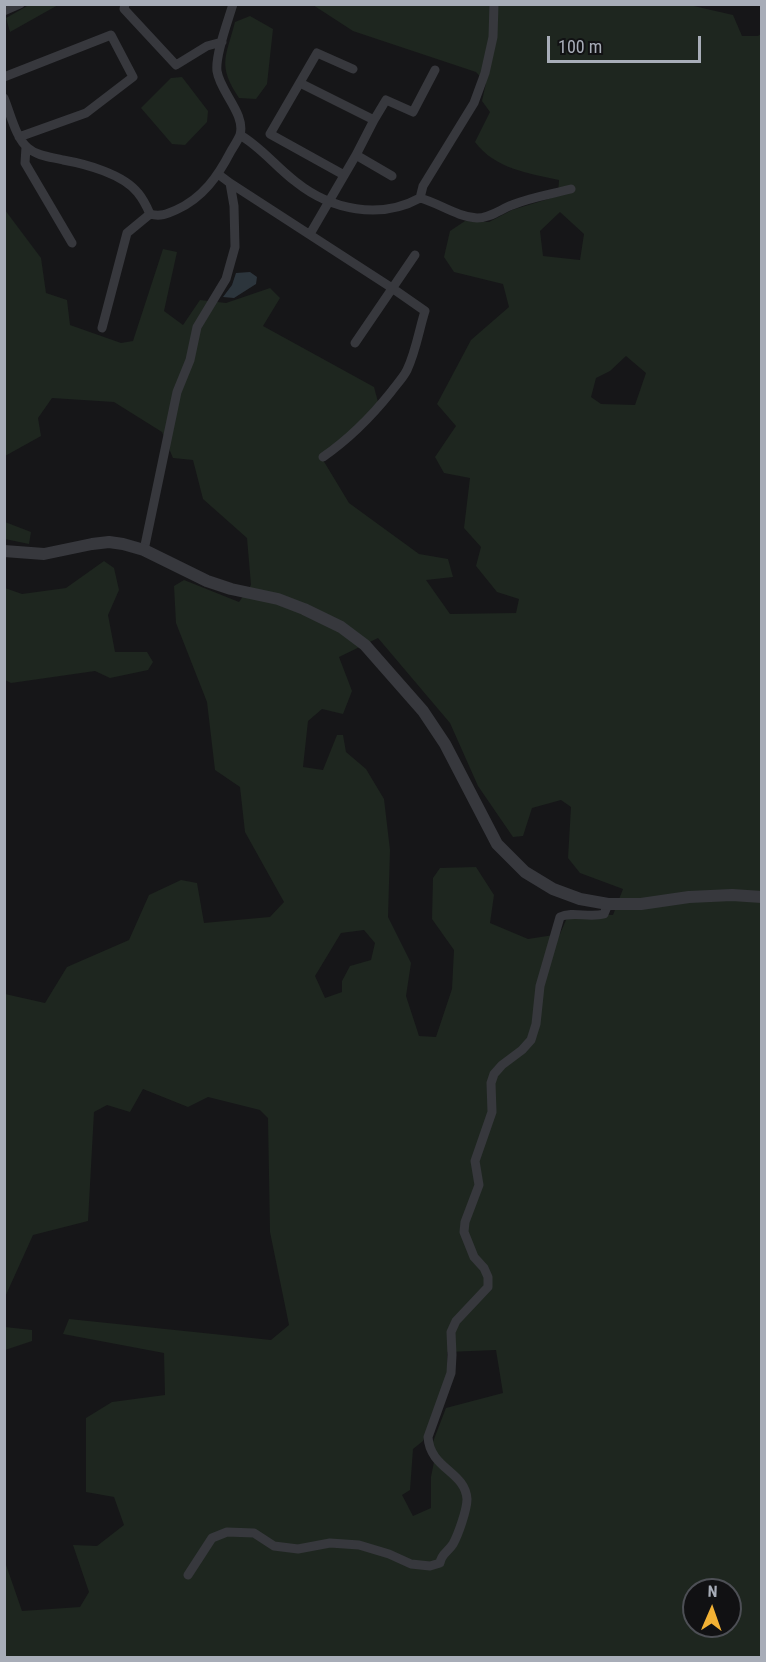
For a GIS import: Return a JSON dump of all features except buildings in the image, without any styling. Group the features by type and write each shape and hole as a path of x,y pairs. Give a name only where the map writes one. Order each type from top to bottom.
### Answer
{"street":[{"path":"4,11 20,4"},
{"path":"124,4 124,9 176,65 207,46 222,42"},
{"path":"4,98 8,116 26,147 43,156 94,168 128,184 138,193 150,214 160,216 186,206 197,198 219,174 240,135 240,124 221,84 217,70 233,4"},
{"path":"420,198 423,186 474,103 482,83 493,37 494,4"},
{"path":"4,77 111,35 132,77 86,113 19,137"},
{"path":"344,175 270,134 317,53 353,69"},
{"path":"309,234 386,100 413,112 435,70"},
{"path":"300,83 374,120"},
{"path":"240,135 249,140 296,182 328,202 349,208 392,209 420,198 432,201 456,213 477,218 488,216 514,204 571,189"},
{"path":"26,147 25,163 72,243"},
{"path":"356,155 392,176"},
{"path":"219,174 425,311 407,371 365,421 343,443 323,457"},
{"path":"144,550 177,392 190,360 197,327 226,279 235,247 234,206 230,183"},
{"path":"102,328 127,233 150,214"},
{"path":"355,342 415,255"},
{"path":"4,551 44,554 109,542 123,544 144,550 173,571 231,589 278,599 341,627 365,645 423,711 446,744 497,844 525,872 553,889 580,900 608,904 641,904 689,897 732,895 762,897"},
{"path":"188,1575 212,1538 226,1532 254,1533 274,1546 298,1549 330,1543 359,1545 389,1554 411,1564 430,1566 440,1563 441,1557 452,1546 466,1506 466,1495 458,1480 434,1457 429,1447 428,1437 451,1373 451,1332 456,1321 488,1287 488,1277 484,1268 474,1257 464,1232 465,1222 479,1185 475,1161 492,1112 494,1074 531,1040 536,1023 540,986 560,917 566,914 593,916 604,914 608,904"}],"shaded area":[{"path":"564,4 570,6 571,4 624,4 628,6 630,4 685,4 733,15 742,36 758,36 762,33 761,1657 5,1657 5,1562 22,1611 80,1607 89,1592 73,1545 97,1546 124,1525 114,1497 86,1492 86,1418 112,1402 165,1395 164,1353 63,1334 69,1319 271,1340 289,1325 270,1232 268,1118 260,1110 208,1097 188,1107 143,1089 130,1112 107,1105 94,1112 88,1221 33,1235 5,1297 5,994 45,1003 67,967 129,940 149,895 181,880 197,883 204,923 270,917 284,902 245,832 240,787 215,770 207,702 176,623 174,586 184,580 239,602 251,585 247,538 203,499 193,460 173,458 162,432 114,402 52,398 38,418 41,436 5,456 5,210 41,258 46,293 67,300 70,325 121,343 133,341 163,249 177,252 164,311 183,325 200,300 226,303 270,288 280,298 263,326 374,387 378,402 323,460 349,503 419,554 448,559 453,577 426,580 450,614 516,613 519,599 497,592 476,566 481,547 464,528 470,478 444,473 435,457 456,426 437,404 471,340 509,307 503,284 454,272 444,257 450,231 465,221 489,222 512,210 558,196 559,180 502,164 483,151 475,142 490,112 482,101 486,83 476,72 353,31 313,5","holes":["560,212 584,234 580,260 543,256 540,231","626,356 646,373 635,405 601,404 591,397 596,378 610,371","378,638 450,723 478,786 513,837 523,836 532,808 561,800 571,807 568,858 580,873 623,889 613,915 569,913 560,934 528,939 490,923 494,895 476,867 440,868 433,878 432,919 454,950 452,989 436,1037 419,1036 406,996 411,963 388,917 390,850 384,799 366,769 346,752 343,735 337,735 323,770 303,767 308,721 322,709 343,714 352,691 339,657","364,930 375,943 371,960 350,966 342,981 342,992 325,998 315,976 341,933","496,1350 503,1393 446,1408 429,1452 434,1462 431,1477 431,1508 413,1516 402,1495 410,1490 413,1449 423,1441 447,1374 447,1352"]},
{"path":"29,5 58,5 10,32 6,18"},
{"path":"250,16 273,29 267,84 256,99 239,98 228,77 225,61 235,22"},
{"path":"182,77 208,111 207,122 185,145 172,144 141,108 171,78"},
{"path":"250,272 257,277 256,284 234,298 223,297 232,285 236,273"},
{"path":"5,522 31,532 29,544 5,539"},
{"path":"104,561 114,568 119,590 108,615 115,652 147,652 153,662 148,670 110,678 95,671 11,683 5,680 5,588 22,594 66,588"},
{"path":"5,1327 32,1330 32,1341 5,1350"}]}
